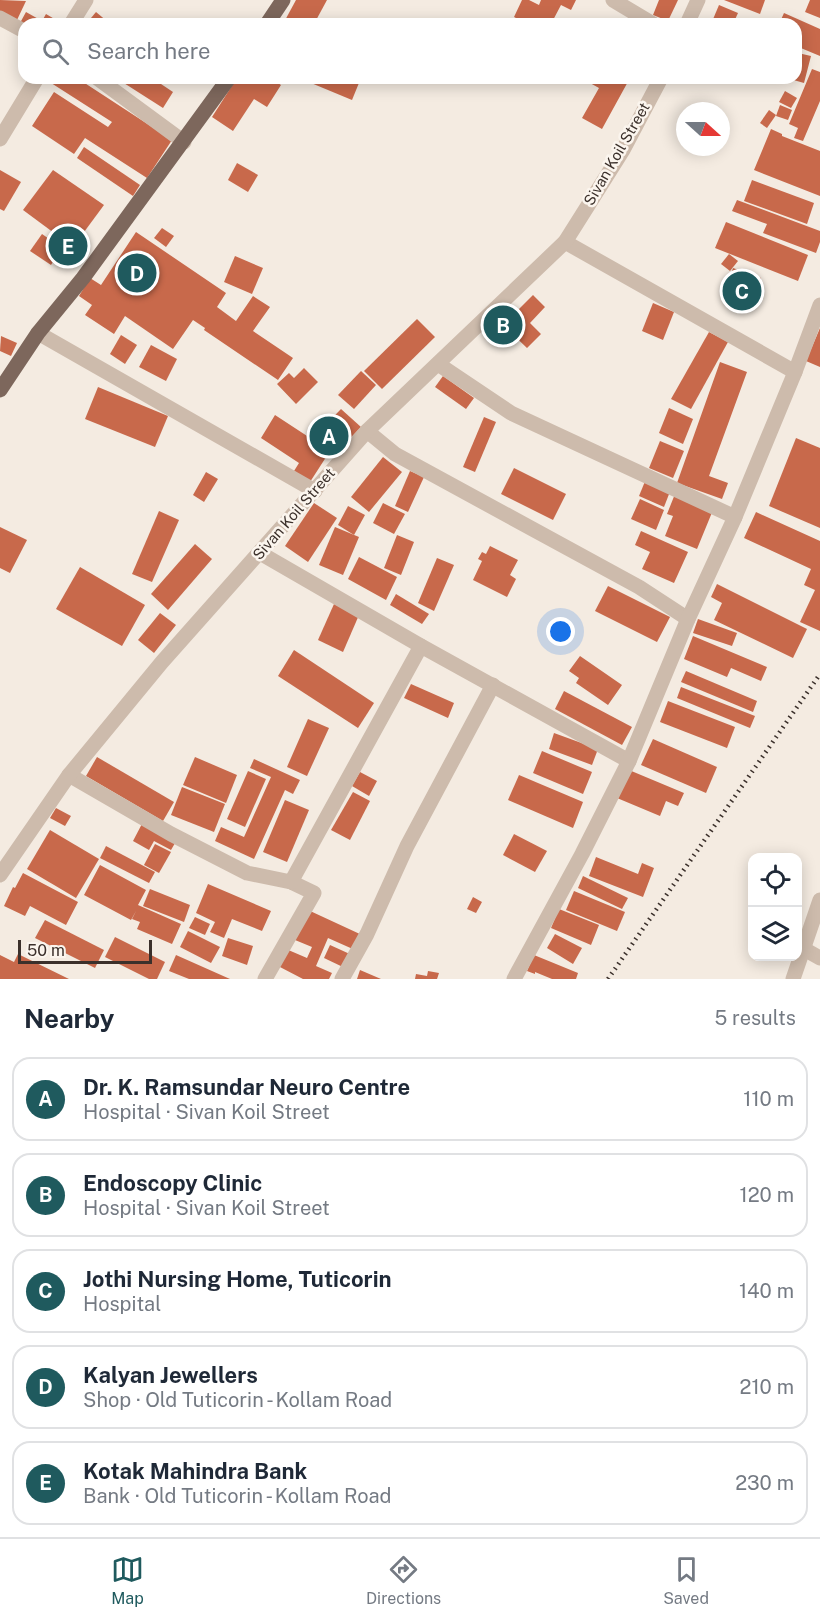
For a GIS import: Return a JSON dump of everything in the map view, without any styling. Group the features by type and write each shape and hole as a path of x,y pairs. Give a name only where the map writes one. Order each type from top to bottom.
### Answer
{"main road":[{"path":"271,18 283,0"},
{"path":"0,390 38,333 83,278 225,84"}],"street":[{"path":"75,18 86,0"},
{"path":"613,0 643,18"},
{"path":"690,18 698,0"},
{"path":"0,18 18,28"},
{"path":"0,139 33,84"},
{"path":"105,84 184,142"},
{"name":"Sivan Koil Street","path":"0,874 69,775 162,662 367,431 565,242 622,150 658,84"},
{"path":"565,242 795,372"},
{"path":"514,979 582,854 629,760 688,619 735,517 820,305"},
{"path":"38,333 315,491"},
{"path":"438,364 511,413 735,517"},
{"path":"367,431 395,454 639,587 688,619"},
{"path":"260,553 421,646 629,760"},
{"path":"291,882 421,646"},
{"path":"342,979 367,934 407,846 493,685"},
{"path":"69,775 171,834 247,873 291,882 314,893 265,979"},
{"path":"793,979 820,900"},
{"path":"804,950 820,958"}],"building":[{"path":"0,0 26,1 17,20 0,12"},
{"path":"296,0 327,0 317,18 286,18"},
{"path":"522,0 529,0 539,5 541,0 576,0 571,10 561,5 554,18 514,17"},
{"path":"659,0 678,0 669,18 653,15"},
{"path":"724,0 765,0 760,14"},
{"path":"810,0 820,0 820,18 805,12"},
{"path":"719,5 738,13 736,18 714,18"},
{"path":"26,12 37,18 23,18"},
{"path":"96,12 103,18 91,18"},
{"path":"784,13 795,18 782,18"},
{"path":"802,21 820,29 820,56 802,48"},
{"path":"802,54 811,56 804,83 802,82"},
{"path":"812,69 820,72 820,101 803,141 794,138 798,128 789,124"},
{"path":"53,84 86,84 172,140 147,178 85,138 74,154 32,126 54,92 108,127 112,122"},
{"path":"125,84 161,84 173,92 163,108"},
{"path":"233,84 281,85 267,107 254,99 233,131 212,117"},
{"path":"313,84 359,84 352,100"},
{"path":"592,84 627,84 602,129 582,118 599,88"},
{"path":"785,91 797,98 791,108 779,102"},
{"path":"780,105 792,110 788,120 776,116"},
{"path":"769,110 776,115 767,128 760,123"},
{"path":"771,129 782,136 820,151 820,196 754,170"},
{"path":"84,147 140,185 133,196 77,158"},
{"path":"237,163 258,175 248,192 228,180"},
{"path":"0,170 21,182 4,211 0,209"},
{"path":"53,170 104,205 73,247 23,210"},
{"path":"752,180 814,203 807,224 744,201"},
{"path":"737,200 820,231 820,242 816,253 763,233 767,224 732,211"},
{"path":"726,222 808,255 798,281 715,248"},
{"path":"162,228 174,236 166,247 154,238"},
{"path":"136,232 226,293 217,307 236,321 253,296 270,307 253,331 293,358 278,380 204,330 205,328 193,320 173,349 125,316 114,334 85,315 92,305 79,296 90,278 101,285"},
{"path":"42,234 62,248 51,265 30,251"},
{"path":"729,254 738,261 730,271 721,264"},
{"path":"235,256 263,268 252,294 224,282"},
{"path":"733,268 761,278 750,310 722,301"},
{"path":"533,295 545,307 530,323 541,334 527,348 503,325"},
{"path":"653,303 674,312 663,340 642,331"},
{"path":"417,319 435,337 382,389 364,371"},
{"path":"820,328 820,367 806,361"},
{"path":"709,332 728,342 691,409 671,399"},
{"path":"121,335 137,345 125,364 110,354"},
{"path":"1,336 17,343 11,356 0,351"},
{"path":"151,345 177,359 166,381 139,367"},
{"path":"720,362 747,372 709,476 728,483 722,499 677,483"},
{"path":"304,368 318,382 296,404 277,384 289,373 294,378"},
{"path":"361,371 376,385 354,409 338,395"},
{"path":"443,376 474,398 466,409 435,387"},
{"path":"98,387 168,416 155,447 85,419"},
{"path":"669,408 693,419 683,444 659,433"},
{"path":"341,409 361,427 336,453 316,435"},
{"path":"275,415 330,451 310,482 294,471 299,463 261,438"},
{"path":"484,417 496,422 475,472 463,467"},
{"path":"796,438 820,448 820,528 769,506"},
{"path":"660,441 684,451 673,478 649,468"},
{"path":"383,457 402,472 369,512 351,497"},
{"path":"514,468 566,494 553,520 501,494"},
{"path":"410,471 424,477 408,512 395,506"},
{"path":"206,472 218,479 204,502 193,495"},
{"path":"646,479 671,489 664,507 639,496"},
{"path":"675,494 713,510 697,549 665,536 673,516 667,514"},
{"path":"640,499 664,510 656,530 631,519"},
{"path":"314,503 337,518 308,562 285,546"},
{"path":"383,503 405,514 394,534 373,523"},
{"path":"348,506 365,515 354,535 338,525"},
{"path":"159,511 179,520 152,582 132,574"},
{"path":"756,512 820,541 820,631 800,622 815,590 804,585 811,569 744,538"},
{"path":"0,527 27,540 10,573 0,568"},
{"path":"335,527 359,537 343,575 319,565"},
{"path":"641,531 688,552 674,583 642,569 650,552 635,545"},
{"path":"397,535 414,542 401,575 384,568"},
{"path":"195,544 212,559 168,610 151,594"},
{"path":"490,546 518,560 510,575 516,579 507,597 473,580 482,561 478,559 482,552 486,554"},
{"path":"359,557 397,577 386,600 348,579"},
{"path":"437,558 454,565 434,611 418,603"},
{"path":"80,567 145,605 122,646 56,609"},
{"path":"717,584 807,629 793,658 714,620 722,603 711,597"},
{"path":"608,586 670,617 657,642 595,611"},
{"path":"396,594 429,614 422,624 390,605"},
{"path":"334,604 359,615 343,652 318,640"},
{"path":"160,613 176,625 154,653 138,640"},
{"path":"698,619 737,633 732,646 693,633"},
{"path":"693,636 767,667 761,681 731,668 727,677 684,659"},
{"path":"294,650 374,703 358,728 278,676"},
{"path":"580,656 622,685 608,705 576,683 579,678 569,671"},
{"path":"686,671 757,701 753,712 681,682"},
{"path":"411,684 454,703 448,718 404,698"},
{"path":"681,687 755,716 750,728 677,698"},
{"path":"564,691 632,727 622,745 555,709"},
{"path":"668,701 735,727 727,748 660,722"},
{"path":"308,719 329,728 307,776 287,767"},
{"path":"554,733 598,749 592,765 549,749"},
{"path":"653,739 717,767 706,793 641,765"},
{"path":"542,751 592,772 583,794 533,773"},
{"path":"97,757 174,802 163,821 86,776"},
{"path":"195,757 237,775 226,803 183,785"},
{"path":"254,759 300,780 293,794 285,790 254,859 215,841 221,827 244,837 271,777 250,768"},
{"path":"629,770 684,793 678,806 666,801 660,816 617,798"},
{"path":"248,771 266,779 245,827 227,819"},
{"path":"360,772 377,781 369,796 352,786"},
{"path":"519,775 583,802 573,828 508,800"},
{"path":"182,787 225,804 214,832 171,815"},
{"path":"353,792 370,801 350,840 331,830"},
{"path":"285,800 309,810 287,862 263,852"},
{"path":"56,808 71,816 65,826 50,818"},
{"path":"144,820 178,838 171,850 154,841 149,850 133,841"},
{"path":"50,830 99,859 76,898 27,869"},
{"path":"514,834 547,851 535,872 503,855"},
{"path":"155,844 171,852 159,873 144,865"},
{"path":"106,846 155,872 149,883 100,858"},
{"path":"596,857 638,874 642,863 654,868 643,897 589,876"},
{"path":"100,865 146,890 138,905 181,924 172,944 137,929 140,922 132,919 136,911 131,920 84,895"},
{"path":"23,873 78,902 66,925 30,906 25,916 4,906"},
{"path":"583,876 628,898 622,909 578,888"},
{"path":"208,884 271,911 262,931 232,919 224,938 210,932 215,922 196,913"},
{"path":"150,889 190,905 184,922 143,906"},
{"path":"574,891 625,912 617,931 566,910"},
{"path":"473,897 482,902 476,913 467,909"},
{"path":"559,909 599,925 591,945 551,928"},
{"path":"308,910 362,935 355,950 328,938 316,966 332,973 329,979 303,979 278,966 286,949 307,958 312,947 295,940"},
{"path":"195,917 210,924 205,935 189,928"},
{"path":"45,920 104,950 95,968 35,938"},
{"path":"188,931 220,947 211,963 180,947"},
{"path":"555,934 582,948 573,964 547,948"},
{"path":"115,937 165,962 157,979 149,979 105,957"},
{"path":"228,938 253,946 247,965 222,956"},
{"path":"330,945 352,955 345,968 324,958"},
{"path":"18,954 69,979 0,979 0,955 14,962"},
{"path":"176,955 230,979 189,979 169,971"},
{"path":"534,955 578,973 576,979 552,979 527,971"},
{"path":"360,970 381,979 357,979"},
{"path":"428,971 439,973 437,979 415,979 416,974 427,976"}],"railway":[{"path":"608,979 820,674"}],"place":[{"name":"Kotak Mahindra Bank","path":"68,246"},
{"name":"Kalyan Jewellers","path":"137,273"},
{"name":"Jothi Nursing Home, Tuticorin","path":"742,291"},
{"name":"Endoscopy Clinic","path":"503,325"},
{"name":"Dr. K. Ramsundar Neuro Centre","path":"329,436"}]}
